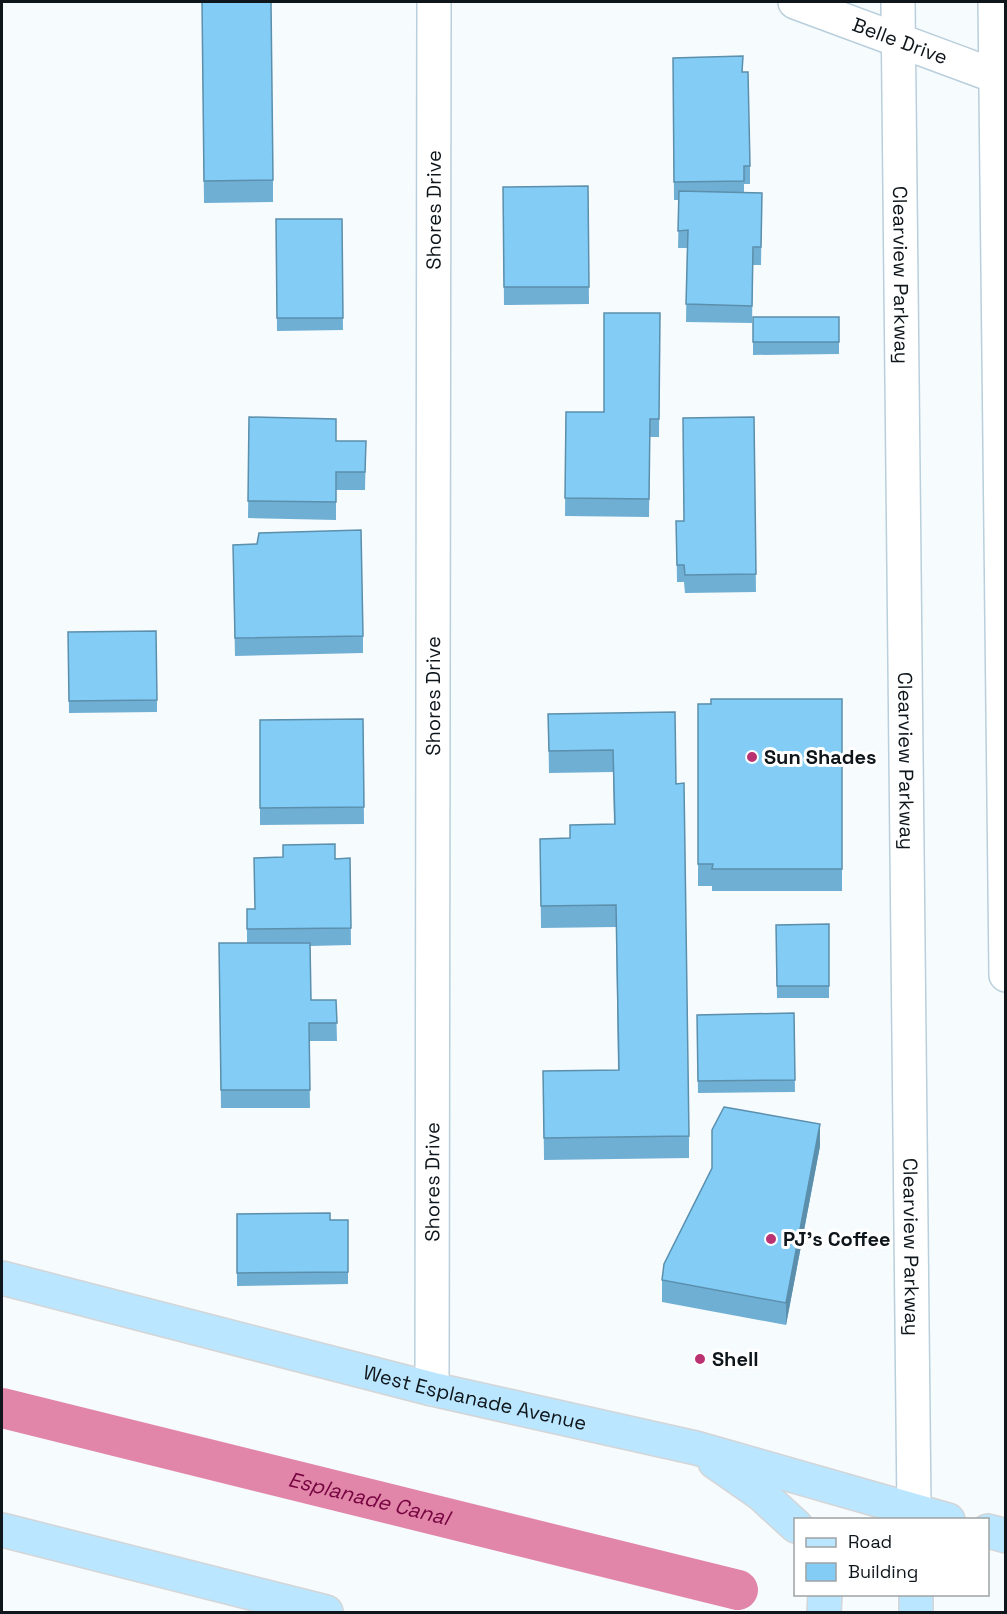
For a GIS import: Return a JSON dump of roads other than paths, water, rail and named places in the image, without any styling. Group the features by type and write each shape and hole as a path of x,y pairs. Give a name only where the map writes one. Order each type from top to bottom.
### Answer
{"main road":[{"name":"West Esplanade Avenue","path":"2,1278 432,1389 696,1448 914,1515 934,1518"},
{"path":"696,1448 761,1494 794,1525"},
{"path":"2,1530 326,1612"},
{"path":"989,1532 1005,1536"},
{"path":"824,1612 825,1596"},
{"path":"916,1596 916,1612"}],"street":[{"name":"Shores Drive","path":"432,1389 434,2"},
{"name":"Belle Drive","path":"795,2 1000,78"},
{"name":"Clearview Parkway","path":"898,2 914,1515"},
{"path":"994,2 1000,78 1005,975"}],"waterway":[{"name":"Esplanade Canal","path":"2,1408 738,1590"}],"place":[{"name":"Sun Shades","path":"752,757"},
{"name":"PJ's Coffee","path":"771,1239"},
{"name":"Shell","path":"700,1359"}]}
